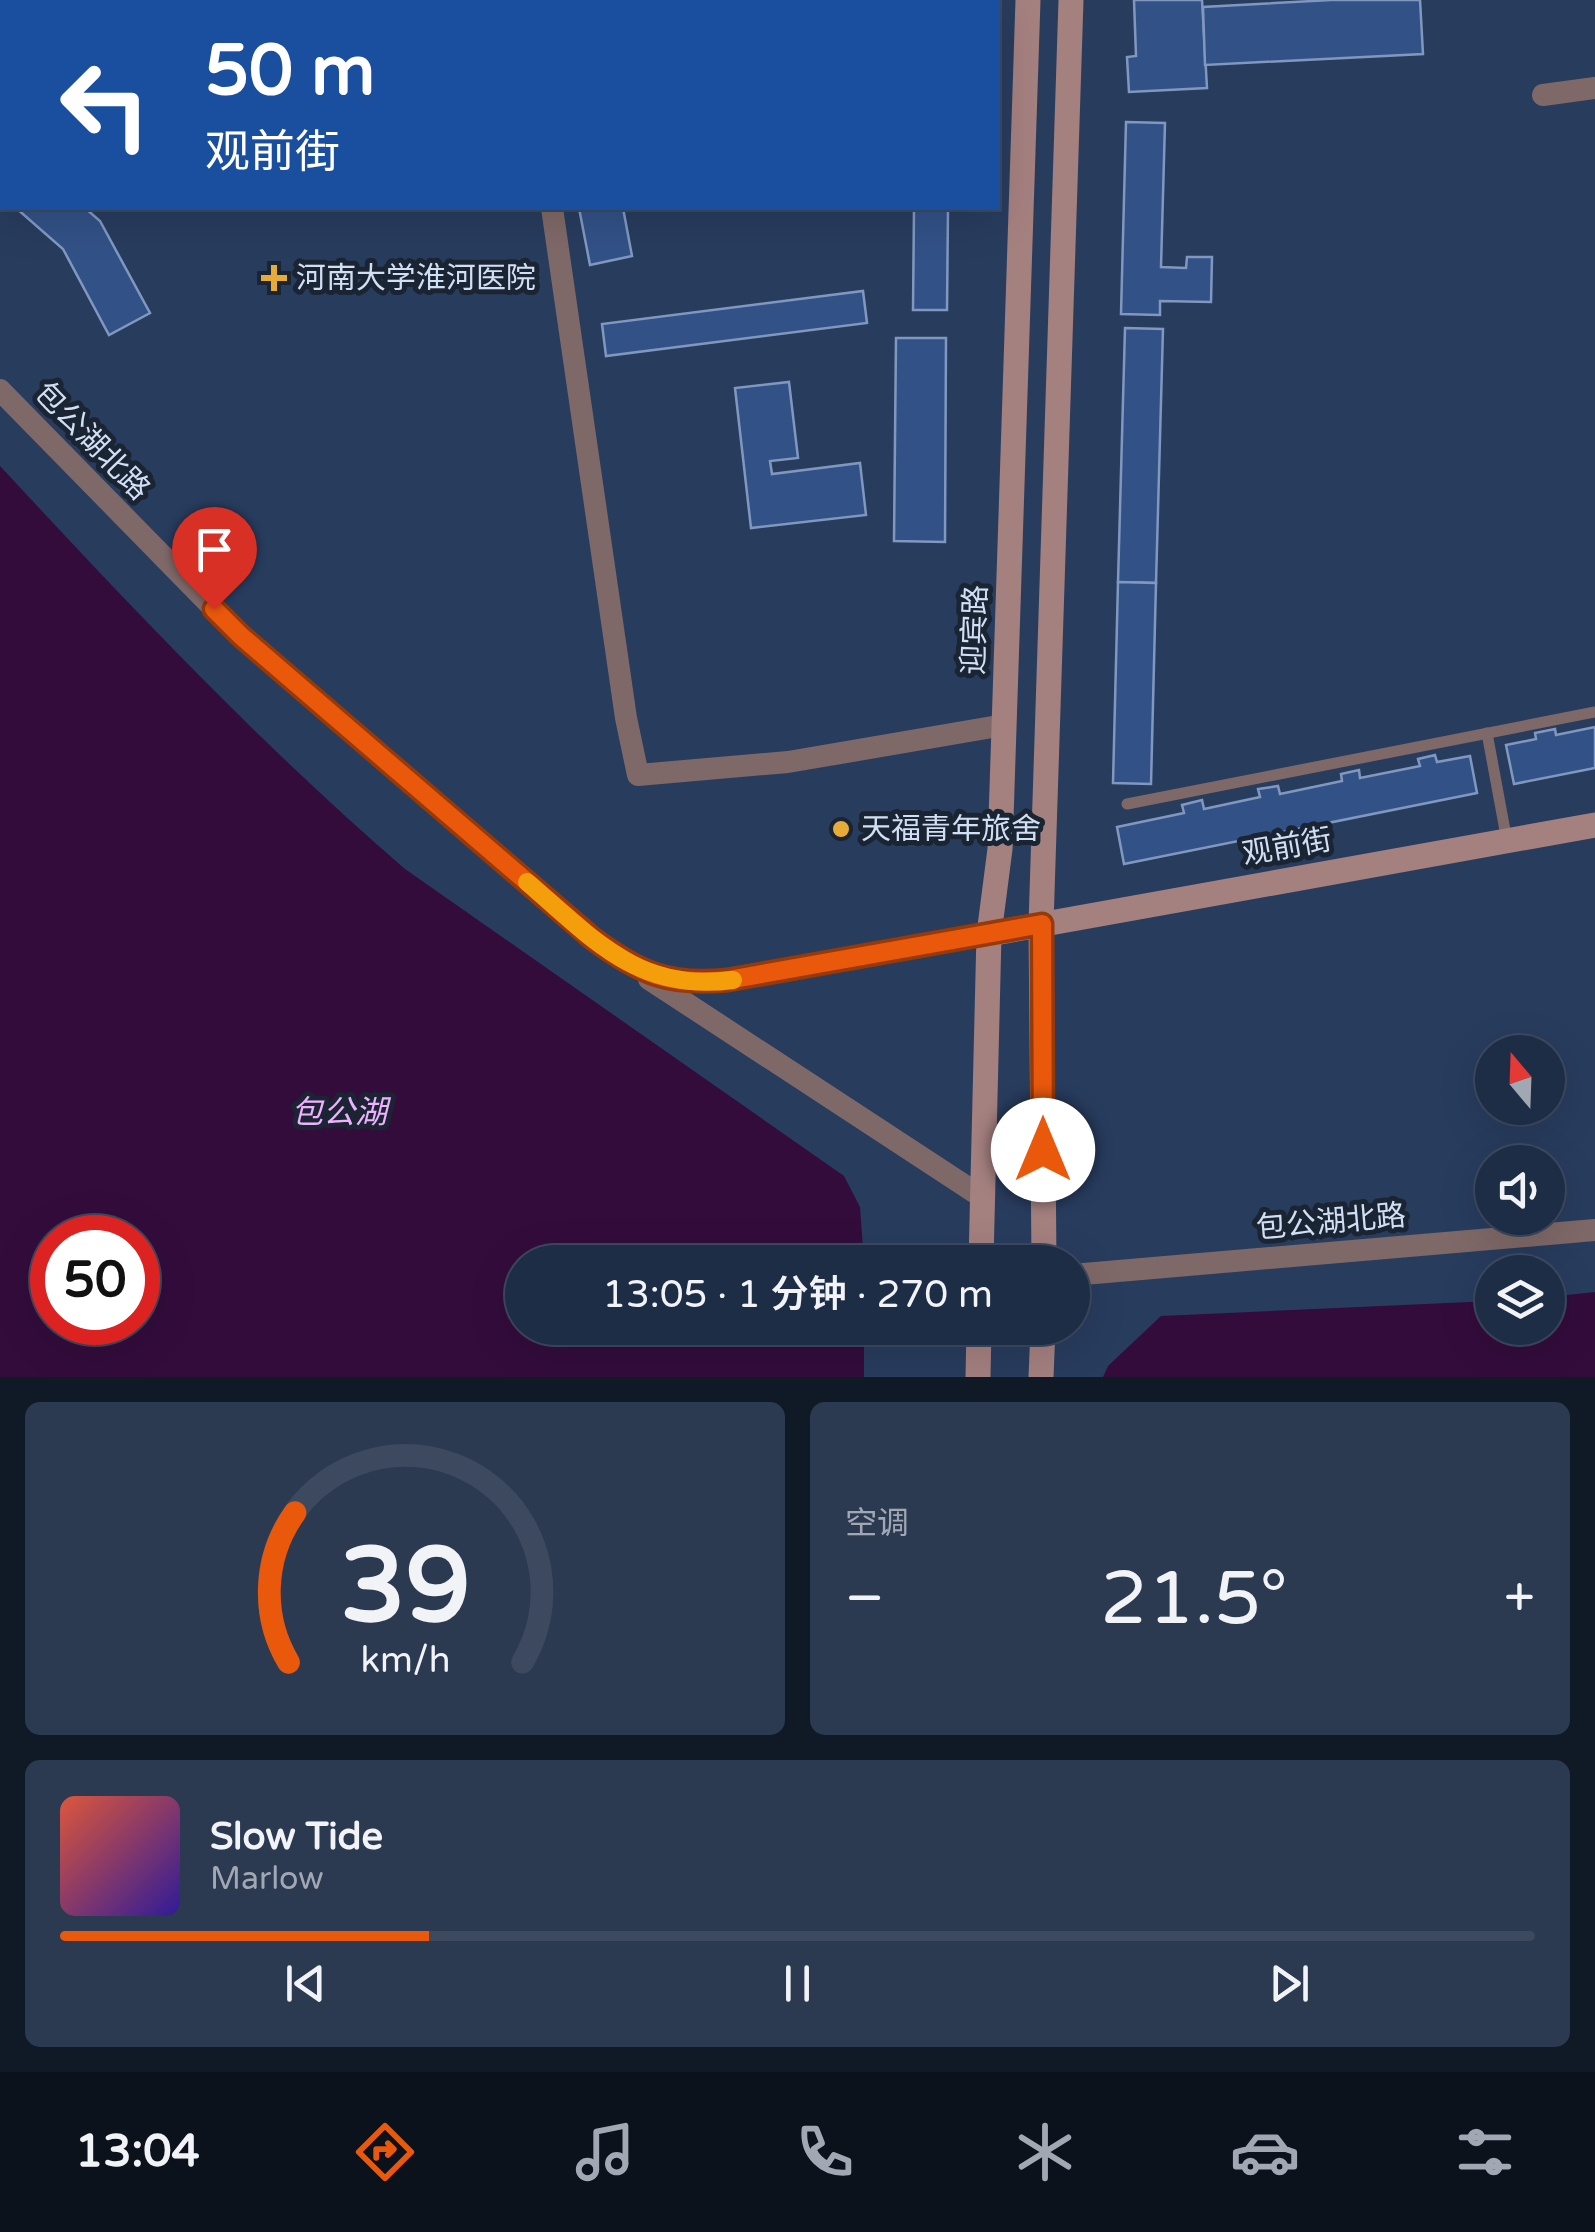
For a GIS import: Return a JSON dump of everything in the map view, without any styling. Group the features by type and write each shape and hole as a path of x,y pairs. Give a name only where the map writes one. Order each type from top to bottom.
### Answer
{"main road":[{"name":"迎宾路","path":"981,1245 990,934 1000,849 1028,0"},
{"path":"1044,1245 1042,924 1071,0"},
{"name":"观前街","path":"990,934 1595,825"},
{"path":"978,1377 979,1345"},
{"path":"1042,1345 1042,1377"}],"street":[{"path":"1543,94 1595,88"},
{"path":"552,210 623,699 638,775 788,762 1004,725"},
{"name":"包公湖北路","path":"0,390 241,636 630,966 664,978 710,982 990,934"},
{"path":"630,966 982,1198"},
{"name":"包公湖北路","path":"1090,1273 1595,1230"}],"lane":[{"path":"1127,804 1595,712"},
{"path":"1488,733 1507,841"}],"water":[{"name":"包公湖","path":"0,466 248,724 405,869 844,1176 860,1207 863,1245 505,1245 505,1345 864,1345 864,1377 0,1377"},
{"path":"1595,1292 1595,1377 1103,1377 1108,1366 1161,1316 1475,1302 1475,1345 1565,1345 1565,1295"}],"building":[{"path":"1134,0 1202,0 1207,88 1129,92 1127,57 1136,56"},
{"path":"1420,0 1423,54 1205,65 1203,7"},
{"path":"1126,122 1165,123 1161,267 1186,268 1187,257 1212,257 1211,302 1160,301 1160,315 1121,314"},
{"path":"18,210 87,210 100,221 150,313 109,335 63,249"},
{"path":"579,210 623,210 632,256 590,265"},
{"path":"914,210 948,210 947,310 913,310"},
{"path":"863,291 867,323 606,356 602,324"},
{"path":"1125,328 1163,329 1156,583 1118,582"},
{"path":"896,338 946,338 945,542 894,541"},
{"path":"789,382 798,458 770,461 772,474 860,463 866,515 751,528 735,388"},
{"path":"1118,582 1156,583 1151,784 1113,783"},
{"path":"1595,727 1595,768 1514,784 1506,745 1536,739 1535,733 1555,729 1556,735"},
{"path":"1435,755 1437,762 1470,756 1477,793 1124,864 1117,827 1184,813 1182,805 1202,800 1204,809 1260,797 1258,789 1278,786 1280,794 1342,781 1341,774 1359,770 1360,778 1420,766 1418,759"}],"slow traffic":[{"path":"527,882 630,966 687,982 733,980"}],"place":[{"name":"河南大学淮河医院","path":"274,278"},
{"name":"天福青年旅舍","path":"841,829"}],"route":[{"path":"214,609 592,938 630,966 664,978 710,982 1042,924 1043,1150"}]}
